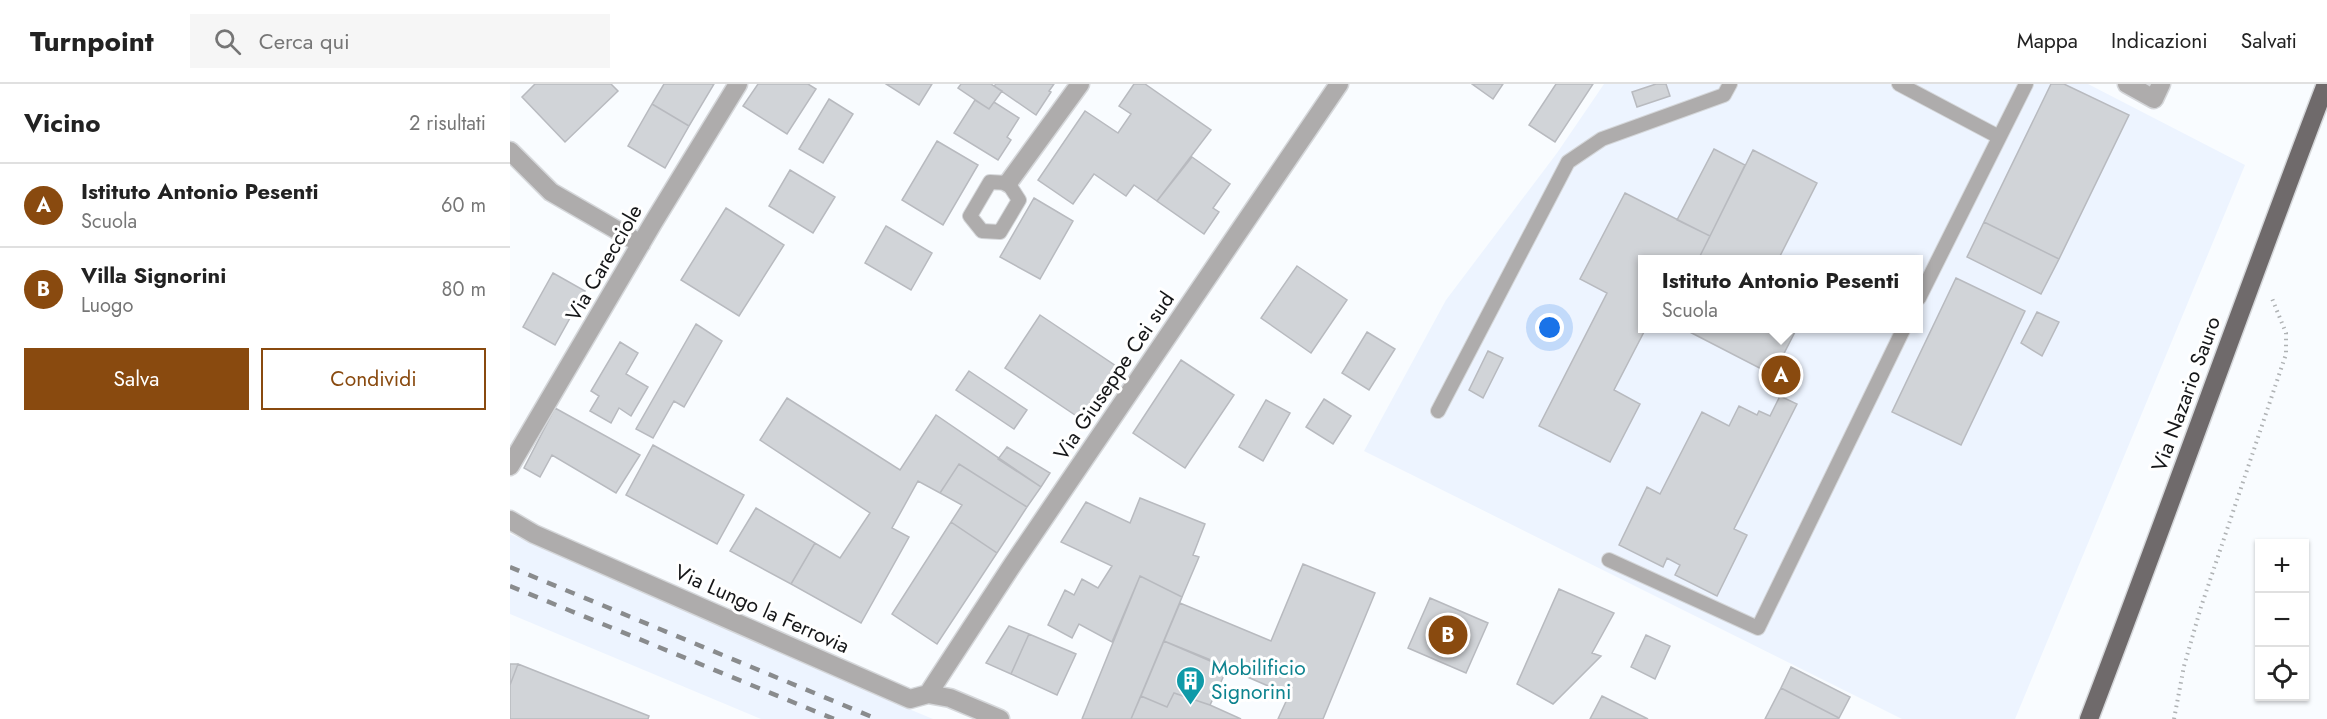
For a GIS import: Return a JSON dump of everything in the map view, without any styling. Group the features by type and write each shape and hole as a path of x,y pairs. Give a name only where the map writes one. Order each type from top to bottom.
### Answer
{"main road":[{"name":"Via Nazario Sauro","path":"2089,719 2326,84"}],"street":[{"name":"Via Carecciole","path":"510,466 738,84"},
{"path":"1008,183 1080,84"},
{"name":"Via Giuseppe Cei sud","path":"928,694 1339,84"},
{"path":"2127,84 2158,91"},
{"path":"510,151 551,192 641,244"},
{"name":"Via Lungo la Ferrovia","path":"510,520 534,534 910,699 928,694 950,698 1000,719"}],"lane":[{"path":"1438,411 1568,162 1611,135 1724,95 1730,84"},
{"path":"1899,84 1999,137"},
{"path":"1923,289 2026,84"},
{"path":"1609,560 1758,628 1902,333"},
{"path":"950,676 1016,576 1014,564"}],"path":[{"path":"2174,719 2184,666 2204,596 2286,354 2286,333 2258,262"}],"shaded area":[{"path":"1604,84 2088,84 2245,165 2015,719 1902,719 1364,451 1446,300 1557,153"},
{"path":"510,534 868,687 897,704 933,719 761,719 510,614"}],"building":[{"path":"535,84 611,84 618,91 565,142 522,97"},
{"path":"664,84 714,84 689,126 652,104"},
{"path":"758,84 808,84 816,89 787,134 743,106"},
{"path":"886,84 932,84 919,105"},
{"path":"961,84 991,84 1002,91 989,109 958,88"},
{"path":"996,84 1054,84 1036,115 994,86"},
{"path":"1134,84 1145,84 1211,130 1157,201 1134,185 1126,196 1094,174 1073,204 1038,180 1085,111 1118,133 1131,114 1119,106"},
{"path":"1472,84 1503,84 1493,99"},
{"path":"1556,84 1593,84 1555,142 1529,125"},
{"path":"1656,84 1666,84 1670,96 1637,107 1632,92"},
{"path":"2051,84 2064,84 2129,115 2059,259 1984,222"},
{"path":"829,99 853,114 823,163 799,149"},
{"path":"975,100 989,109 994,102 1019,118 1007,137 1011,140 998,160 954,133"},
{"path":"652,104 689,126 665,168 628,146"},
{"path":"937,141 978,165 943,225 902,200"},
{"path":"1714,149 1745,165 1710,236 1677,220"},
{"path":"1753,150 1817,183 1781,255 1700,255"},
{"path":"1192,157 1230,184 1213,208 1219,212 1204,234 1157,201"},
{"path":"790,170 835,197 813,233 769,206"},
{"path":"1625,193 1710,236 1700,255 1638,255 1638,333 1643,333 1614,390 1640,404 1610,462 1539,426 1607,293 1580,279"},
{"path":"1034,198 1073,221 1040,279 1000,257"},
{"path":"726,208 784,245 739,316 681,280"},
{"path":"1984,222 2059,259 2041,294 1967,257"},
{"path":"886,226 932,253 911,290 865,263"},
{"path":"1297,266 1347,300 1311,353 1261,318"},
{"path":"553,273 585,291 555,345 523,327"},
{"path":"1956,278 2025,311 1961,445 1892,412"},
{"path":"2037,312 2059,322 2042,356 2021,343"},
{"path":"1040,315 1119,368 1084,421 1005,368"},
{"path":"696,324 722,341 684,407 674,401 653,438 636,429"},
{"path":"1367,332 1395,349 1369,390 1342,373"},
{"path":"1692,333 1794,333 1773,375"},
{"path":"620,342 638,353 626,374 648,387 631,416 619,408 611,423 590,411 599,396 591,391"},
{"path":"1488,351 1503,358 1483,398 1469,390"},
{"path":"1181,360 1234,395 1185,468 1133,433"},
{"path":"969,371 1027,410 1014,429 956,390"},
{"path":"1780,396 1797,404 1734,529 1747,535 1717,596 1675,575 1680,565 1667,558 1663,567 1619,545 1647,487 1660,494 1702,412 1729,426 1739,406 1757,415 1759,411 1770,416"},
{"path":"787,398 900,470 936,415 1041,487 1027,507 959,464 940,493 918,481 892,528 909,537 861,623 791,584 815,543 840,558 870,513 760,440"},
{"path":"1324,399 1351,416 1333,444 1306,427"},
{"path":"1266,400 1290,413 1263,461 1239,447"},
{"path":"555,408 640,455 616,493 552,455 540,477 524,468"},
{"path":"653,445 744,495 717,544 626,495"},
{"path":"1007,447 1050,473 1041,487 998,459"},
{"path":"959,464 1027,507 997,553 951,522 962,505 940,493"},
{"path":"1140,498 1205,524 1193,555 1199,557 1182,597 1140,576 1112,642 1079,624 1072,638 1048,625 1065,590 1074,595 1082,579 1098,588 1112,566 1061,542 1086,502 1130,523"},
{"path":"756,508 815,543 791,584 730,551"},
{"path":"951,522 997,553 937,644 892,614"},
{"path":"1303,564 1375,593 1323,719 1278,719 1289,695 1164,641 1180,603 1271,641"},
{"path":"1140,576 1182,597 1131,719 1082,719"},
{"path":"1559,589 1614,613 1592,653 1601,656 1553,704 1517,684"},
{"path":"1430,598 1488,623 1466,673 1408,648"},
{"path":"1009,626 1029,634 1011,674 986,663"},
{"path":"1029,634 1076,654 1057,695 1011,674"},
{"path":"1646,635 1670,646 1655,679 1631,667"},
{"path":"1164,641 1228,667 1210,705 1174,693 1167,707 1141,696"},
{"path":"510,664 518,664 510,685"},
{"path":"518,664 649,716 648,719 510,719 510,685"},
{"path":"1791,667 1850,697 1839,718 1781,688"},
{"path":"1781,688 1839,718 1765,719"},
{"name":"Mobilificio Signorini","path":"1174,693 1210,705 1241,719 1131,719 1141,696 1167,707"},
{"path":"1602,696 1648,719 1590,719"}],"railway":[{"path":"510,567 877,719"},
{"path":"510,586 834,719"}],"place":[{"name":"Istituto Antonio Pesenti","path":"1781,375"},
{"name":"Villa Signorini","path":"1448,635"},
{"name":"Mobilificio Signorini","path":"1190,706"}]}
